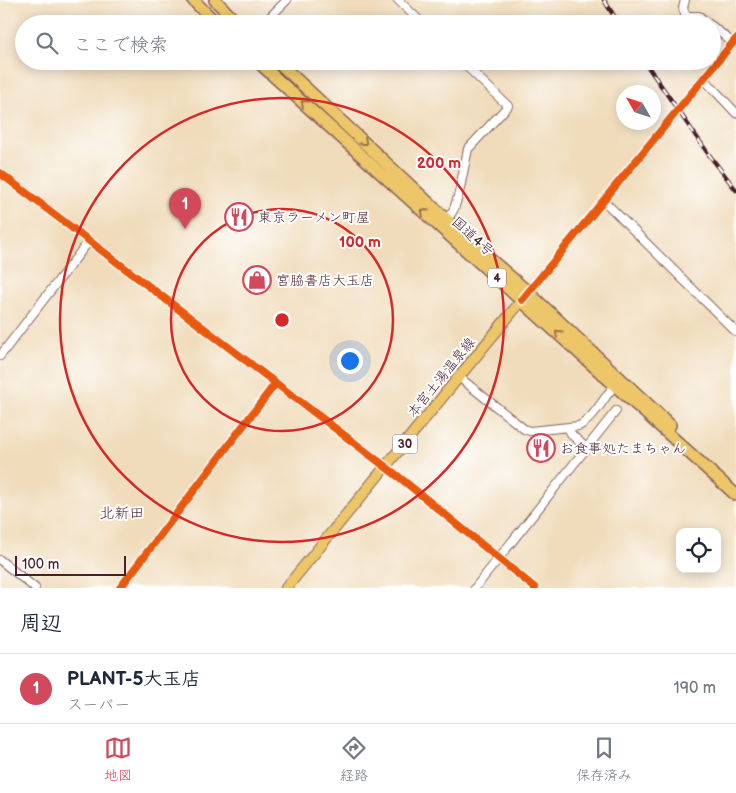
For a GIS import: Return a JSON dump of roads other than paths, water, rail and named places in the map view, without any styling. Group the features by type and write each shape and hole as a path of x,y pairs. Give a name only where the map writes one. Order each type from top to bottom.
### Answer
{"highway":[{"path":"193,0 208,15"},
{"path":"214,0 229,15"},
{"name":"国道4号","path":"267,70 525,296 736,486"},
{"name":"国道4号","path":"287,70 447,220 614,386 736,495"}],"main road":[{"name":"本宮土湯温泉線","path":"286,588 525,296"}],"street":[{"path":"272,15 287,0"},
{"path":"398,0 414,15"},
{"path":"685,0 683,8 687,15"},
{"path":"721,32 734,41 721,57"},
{"path":"447,220 454,209 459,193 468,150 508,106 471,70"},
{"path":"525,296 710,70"},
{"path":"703,78 736,114"},
{"path":"0,173 385,468 535,588"},
{"path":"604,200 736,332"},
{"path":"0,356 89,241"},
{"path":"459,377 524,429 530,431 568,428 586,423 614,386"},
{"path":"120,588 275,384"},
{"path":"475,588 616,411"},
{"path":"568,428 572,435 587,449"},
{"path":"0,560 35,588"}],"railway":[{"path":"604,0 613,15"},
{"path":"650,70 736,190"}],"place":[{"name":"東京ラーメン町屋","path":"239,217"},
{"name":"PLANT-5大玉店","path":"185,229"},
{"name":"宮脇書店大玉店","path":"257,280"},
{"name":"お食事処たまちゃん","path":"541,448"}],"district":[{"name":"北新田","path":"122,513"}]}
